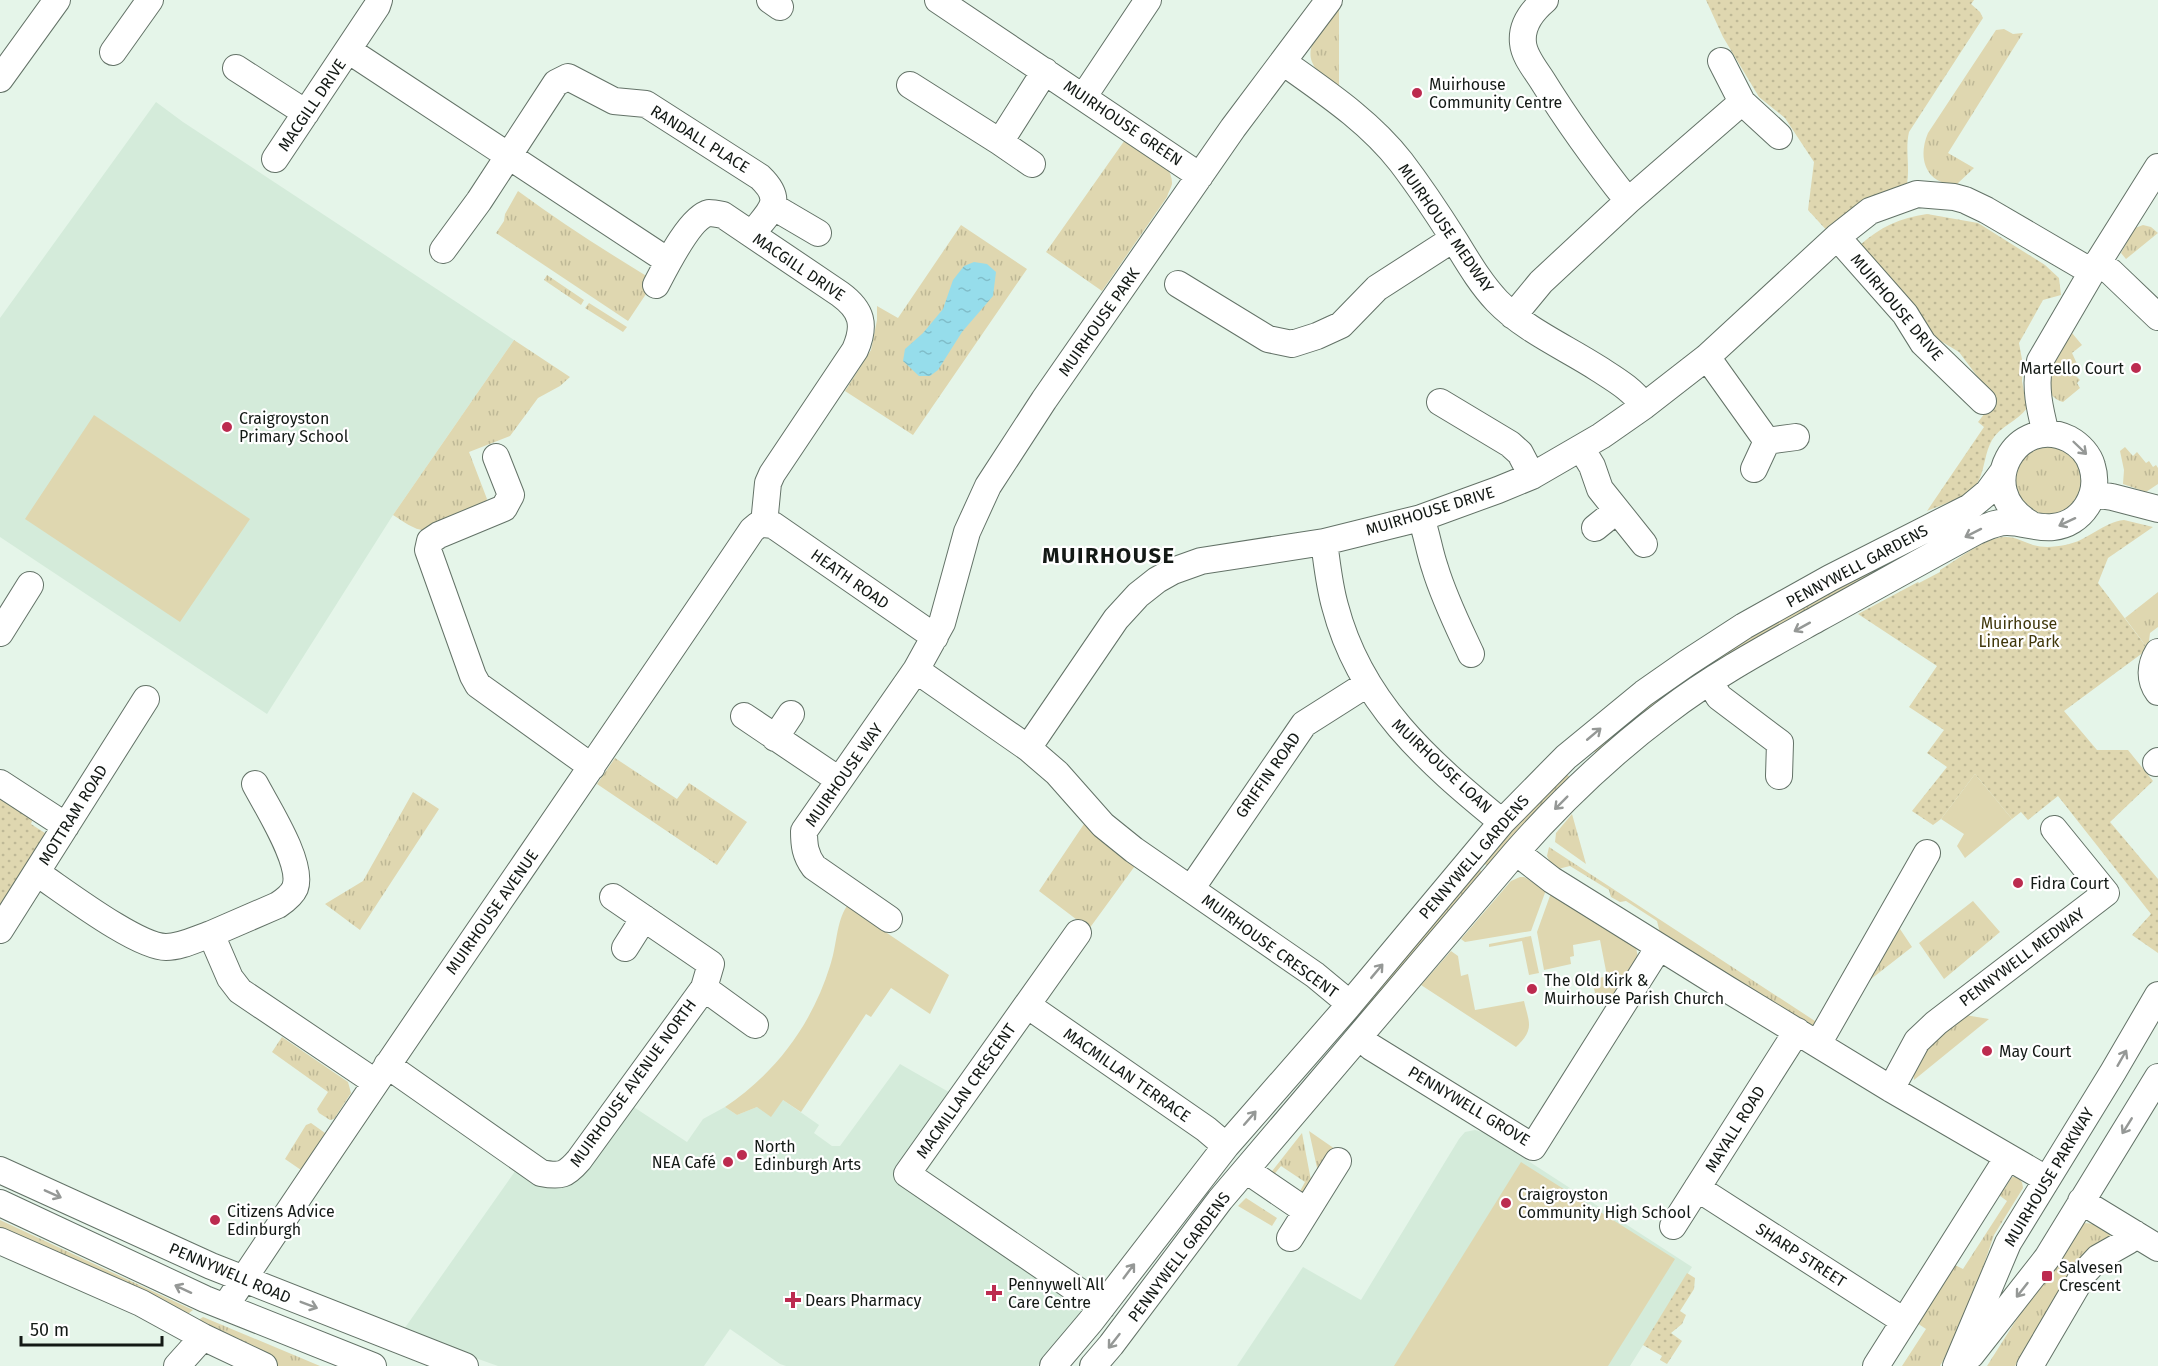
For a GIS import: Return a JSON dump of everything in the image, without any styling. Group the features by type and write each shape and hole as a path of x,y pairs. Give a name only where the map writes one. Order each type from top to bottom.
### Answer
{"street":[{"path":"0,79 57,0"},
{"path":"113,52 150,0"},
{"name":"MACGILL DRIVE","path":"275,159 379,0"},
{"path":"1084,96 1148,0"},
{"name":"MUIRHOUSE PARK","path":"916,670 935,637 947,609 967,532 987,486 1200,176 1329,0"},
{"path":"1545,0 1529,17 1522,45 1563,114 1628,201"},
{"name":"MUIRHOUSE GREEN","path":"948,3 1045,72 1084,96 1200,176"},
{"name":"MACGILL DRIVE","path":"348,50 668,261"},
{"path":"1721,61 1742,102 1779,136"},
{"name":"MUIRHOUSE MEDWAY","path":"1283,62 1371,128 1400,161 1477,276 1497,300 1536,332 1625,385 1644,406"},
{"path":"236,68 306,113"},
{"name":"MUIRHOUSE GREEN","path":"1000,142 1045,72"},
{"name":"RANDALL PLACE","path":"507,156 556,82 568,77 614,101 646,104 760,177 774,193 772,206"},
{"path":"910,85 1032,164"},
{"path":"1514,316 1541,282 1628,201 1742,102"},
{"path":"443,250 479,201 507,156"},
{"path":"2158,167 2040,361 2036,377 2046,434 2071,440 2090,459 2095,476 2093,494 2158,509"},
{"name":"MUIRHOUSE DRIVE","path":"1028,748 1116,619 1138,595 1157,580 1173,571 1201,561 1324,542 1421,518 1532,476 1581,448 1644,406 1707,357 1856,221 1888,204 1917,194 1954,197 1986,210 2095,268 2111,272 2158,317"},
{"path":"752,234 772,206 818,233"},
{"name":"MACGILL DRIVE","path":"656,285 668,261 694,223 702,216 711,213 723,215 752,234 851,303 858,313 861,325 860,338 855,350 768,483 764,524"},
{"name":"MUIRHOUSE DRIVE","path":"1837,237 1905,314 1923,343 1983,401"},
{"path":"1178,284 1268,339 1292,344 1341,325 1377,288 1454,239"},
{"path":"1707,357 1767,441"},
{"path":"1440,402 1510,444 1520,453 1532,476"},
{"name":"PENNYWELL GARDENS","path":"1053,1366 1226,1146 1350,1004 1502,822 1566,757 1644,693 1744,626 1830,578 1970,507 1988,492 2018,446 2026,440 2046,434"},
{"path":"1767,441 1796,437"},
{"path":"1754,470 1767,441"},
{"path":"1581,448 1592,466 1600,489 1644,544"},
{"path":"496,457 511,495 504,508 439,535 430,541 428,550 478,685 592,767"},
{"path":"2002,473 2003,493 2007,503 2020,518 2029,523"},
{"name":"PENNYWELL GARDENS","path":"1093,1366 1112,1345 1198,1228 1246,1170 1516,852 1587,777 1668,710 1760,650 1977,531 1993,524 2006,522 2051,527 2073,520 2088,505 2093,494"},
{"path":"1595,528 1616,511"},
{"path":"1421,518 1448,605 1472,654"},
{"name":"HEATH ROAD","path":"764,524 773,525 935,637"},
{"name":"MUIRHOUSE AVENUE","path":"225,1307 752,530 764,524"},
{"name":"MUIRHOUSE LOAN","path":"1324,542 1334,605 1348,646 1366,684 1408,739 1502,822"},
{"path":"0,633 30,585"},
{"path":"2158,652 2152,663 2152,684 2158,692"},
{"path":"916,670 1028,748"},
{"name":"MUIRHOUSE WAY","path":"889,919 814,867 806,855 804,831 916,670"},
{"path":"1710,682 1719,697 1784,737 1779,776"},
{"name":"GRIFFIN ROAD","path":"1191,889 1304,724 1366,684"},
{"name":"MOTTRAM ROAD","path":"1,926 37,873 146,699"},
{"path":"775,738 791,714"},
{"path":"744,717 839,780"},
{"name":"MUIRHOUSE CRESCENT","path":"1028,748 1057,772 1103,825 1134,850 1315,975 1350,1004"},
{"path":"1566,757 1587,777"},
{"path":"0,783 66,826"},
{"path":"37,873 113,924 151,945 166,947 211,934 278,905 288,898 294,888 297,875 294,860 255,784"},
{"name":"PENNYWELL MEDWAY","path":"1891,1089 1917,1041 1936,1023 2106,893 2054,829"},
{"path":"1516,852 1552,880 1659,947 1891,1089 2046,1179"},
{"path":"1807,1038 1927,853"},
{"path":"613,897 711,964 704,988"},
{"path":"625,948 644,918"},
{"name":"MACMILLAN CRESCENT","path":"1078,933 907,1174 1102,1306"},
{"name":"MUIRHOUSE AVENUE NORTH","path":"211,934 230,978 240,991 542,1173 556,1176 570,1171 579,1160 704,988 755,1025"},
{"name":"PENNYWELL GROVE","path":"1360,1037 1371,1047 1533,1147 1659,947"},
{"name":"MUIRHOUSE PARKWAY","path":"1956,1366 2008,1243 2158,995"},
{"name":"MACMILLAN TERRACE","path":"1027,1005 1206,1129 1226,1146"},
{"name":"MAYALL ROAD","path":"1673,1226 1697,1188 1807,1038"},
{"path":"1304,1057 1326,1077"},
{"path":"1962,1366 2047,1258 2158,1077"},
{"path":"1876,1366 2008,1157"},
{"path":"1290,1238 1338,1161"},
{"name":"PENNYWELL ROAD","path":"0,1170 211,1266 465,1366"},
{"path":"1246,1170 1306,1210"},
{"name":"SHARP STREET","path":"1697,1188 1904,1322"},
{"path":"2081,1201 2158,1248"},
{"name":"PENNYWELL ROAD","path":"0,1203 205,1299 373,1366"},
{"path":"2030,1366 2085,1272 2098,1258 2128,1241 2134,1233"},
{"path":"0,1240 141,1303 203,1337 264,1366"},
{"path":"177,1366 203,1337"}],"shaded area":[{"name":"Craigroyston Primary School","path":"156,102 514,340 393,515 267,714 0,537 0,318"},
{"path":"900,1064 961,1099 965,1111 923,1178 1097,1298 1037,1366 786,1366 730,1329 704,1366 498,1366 402,1332 523,1160 556,1176 623,1100 687,1142 703,1119 725,1107 737,1115 783,1100 819,1125 814,1133 832,1146 840,1146"},
{"name":"Craigroyston Community High School","path":"1475,1130 1485,1133 1692,1267 1630,1366 1237,1366 1303,1267 1361,1300 1459,1139 1465,1132"}],"green space":[{"path":"1706,0 1974,0 1971,4 1983,18 1909,132 1907,184 1830,234 1808,210 1814,162 1785,118 1759,97 1723,37"},
{"path":"1339,5 1339,87 1317,70 1310,55 1314,39"},
{"path":"2004,29 2013,34 2023,33 1948,153 1974,168 1956,185 1946,184 1931,175 1924,161 1928,133 1996,30"},
{"path":"1127,137 1156,156 1168,168 1172,184 1167,197 1102,291 1046,252"},
{"path":"518,191 599,246 648,277 656,279 628,321 496,233"},
{"path":"1927,214 1978,223 2045,265 2059,278 2061,295 2043,300 2019,343 2027,408 1995,435 1975,486 1956,499 1927,511 1984,427 1978,422 1995,400 1959,352 1929,334 1860,245 1891,224"},
{"path":"961,225 1027,269 913,435 845,391 871,350 877,320 877,306 898,318"},
{"path":"2143,225 2151,227 2158,233 2126,259 2121,253 2135,228"},
{"path":"547,275 584,300 581,305 544,280"},
{"path":"589,303 627,327 623,332 585,308"},
{"path":"2072,333 2082,345 2072,353 2078,366 2075,369 2078,374 2076,376 2080,380 2077,383 2080,388 2063,402 2054,397 2049,389 2049,380 2056,359"},
{"path":"514,340 570,377 560,386 538,398 510,436 469,452 487,499 483,507 428,530 410,526 393,515"},
{"path":"94,415 250,519 180,622 25,519"},
{"path":"2048,446 2061,449 2072,456 2079,467 2082,480 2079,493 2072,504 2061,511 2048,514 2035,511 2024,504 2017,493 2014,480 2017,467 2024,456 2035,449"},
{"path":"2125,447 2133,456 2137,452 2146,463 2149,461 2153,467 2156,465 2158,468 2158,484 2146,492 2123,484 2124,470 2120,451"},
{"name":"Muirhouse Linear Park","path":"2124,520 2153,527 2108,558 2098,583 2148,649 2064,711 2097,750 2128,750 2153,781 2110,822 2158,879 2158,953 2132,935 2151,914 2058,796 2028,820 2021,812 2012,819 1975,774 1941,819 1933,825 1912,811 1947,767 1927,753 1944,730 1909,707 1937,666 1858,614 1940,572 1963,555 1990,540 2010,537 2037,546 2061,546 2081,540 2116,521"},
{"path":"1959,532 1596,753 1593,750 1600,741 1703,662 1931,536"},
{"path":"2158,592 2158,627 2150,633 2148,649 2125,618"},
{"path":"615,758 677,799 689,783 747,822 717,865 597,784"},
{"path":"1565,773 1571,778 1491,869 1480,860"},
{"path":"1975,774 2012,819 1965,858 1957,846 1964,834 1941,819"},
{"path":"413,792 439,809 360,930 325,904 363,881"},
{"path":"0,795 33,818 31,824 48,835 0,906"},
{"path":"1572,814 1586,864 1555,842 1556,833"},
{"path":"1088,818 1140,859 1089,929 1039,891"},
{"path":"1549,847 1818,1023 1808,1027 1660,933 1657,921 1626,901 1620,902 1611,897 1609,890 1570,866 1558,869 1547,856"},
{"path":"1475,866 1486,875 1362,1019 1352,1011"},
{"path":"1520,877 1546,890 1531,931 1465,942 1461,939 1511,881"},
{"path":"1551,893 1636,947 1638,958 1609,1004 1596,997 1592,980 1607,976 1600,940 1573,945 1574,956 1570,957 1571,964 1544,970 1537,932"},
{"path":"1973,901 2000,932 1944,979 1919,943"},
{"path":"847,906 949,975 930,1014 891,988 871,1017 866,1014 801,1112 783,1100 771,1117 757,1107 737,1115 725,1107 743,1094 776,1063 790,1046 813,1008 830,966 841,919"},
{"path":"1898,926 1912,947 1862,986"},
{"path":"1531,936 1539,973 1529,975 1522,941 1489,947 1489,944"},
{"path":"1451,951 1458,956 1461,976 1468,974 1475,1010 1524,1001 1529,1026 1526,1035 1516,1047 1421,985"},
{"path":"1965,1015 1989,1019 1914,1080 1914,1070 1923,1052"},
{"path":"282,1037 348,1082 351,1093 334,1119 330,1120 317,1109 328,1092 272,1052"},
{"path":"311,1123 325,1133 301,1170 285,1159 306,1125"},
{"path":"1309,1131 1335,1149 1319,1177"},
{"path":"1302,1133 1312,1186 1303,1194 1299,1193 1305,1182 1281,1166 1272,1177 1269,1175"},
{"path":"1521,1162 1675,1259 1608,1366 1394,1366"},
{"path":"2012,1177 2017,1177 2022,1182 2023,1188 1994,1235 1964,1323 1940,1366 1902,1366 1926,1329 1914,1321 1951,1263 1963,1269 2007,1201 1996,1193 2000,1185 2005,1188"},
{"path":"1246,1198 1277,1218 1272,1226 1238,1206"},
{"path":"0,1220 193,1310 185,1316 0,1232"},
{"path":"2084,1223 2094,1224 2110,1234 2111,1240 2078,1262 2015,1366 1987,1366 2070,1235"},
{"path":"1687,1273 1695,1278 1694,1289 1680,1311 1686,1315 1682,1324 1671,1333 1682,1341 1667,1364 1660,1360 1662,1356 1643,1345"},
{"path":"203,1317 320,1366 274,1366 198,1324"}],"water":[{"path":"974,262 987,264 996,272 993,296 962,332 938,370 930,376 919,376 903,361 905,349 923,333 943,309 953,280 964,266"}],"place":[{"name":"Muirhouse Community Centre","path":"1417,93"},
{"name":"Martello Court","path":"2136,368"},
{"name":"Craigroyston Primary School","path":"227,427"},
{"name":"Fidra Court","path":"2018,883"},
{"name":"The Old Kirk & Muirhouse Parish Church","path":"1532,989"},
{"name":"May Court","path":"1987,1051"},
{"name":"North Edinburgh Arts","path":"742,1155"},
{"name":"NEA Café","path":"728,1162"},
{"name":"Craigroyston Community High School","path":"1506,1203"},
{"name":"Citizens Advice Edinburgh","path":"215,1220"},
{"name":"Salvesen Crescent","path":"2047,1276"},
{"name":"Pennywell All Care Centre","path":"994,1293"},
{"name":"Dears Pharmacy","path":"793,1300"}],"district":[{"name":"MUIRHOUSE","path":"1109,555"}]}
